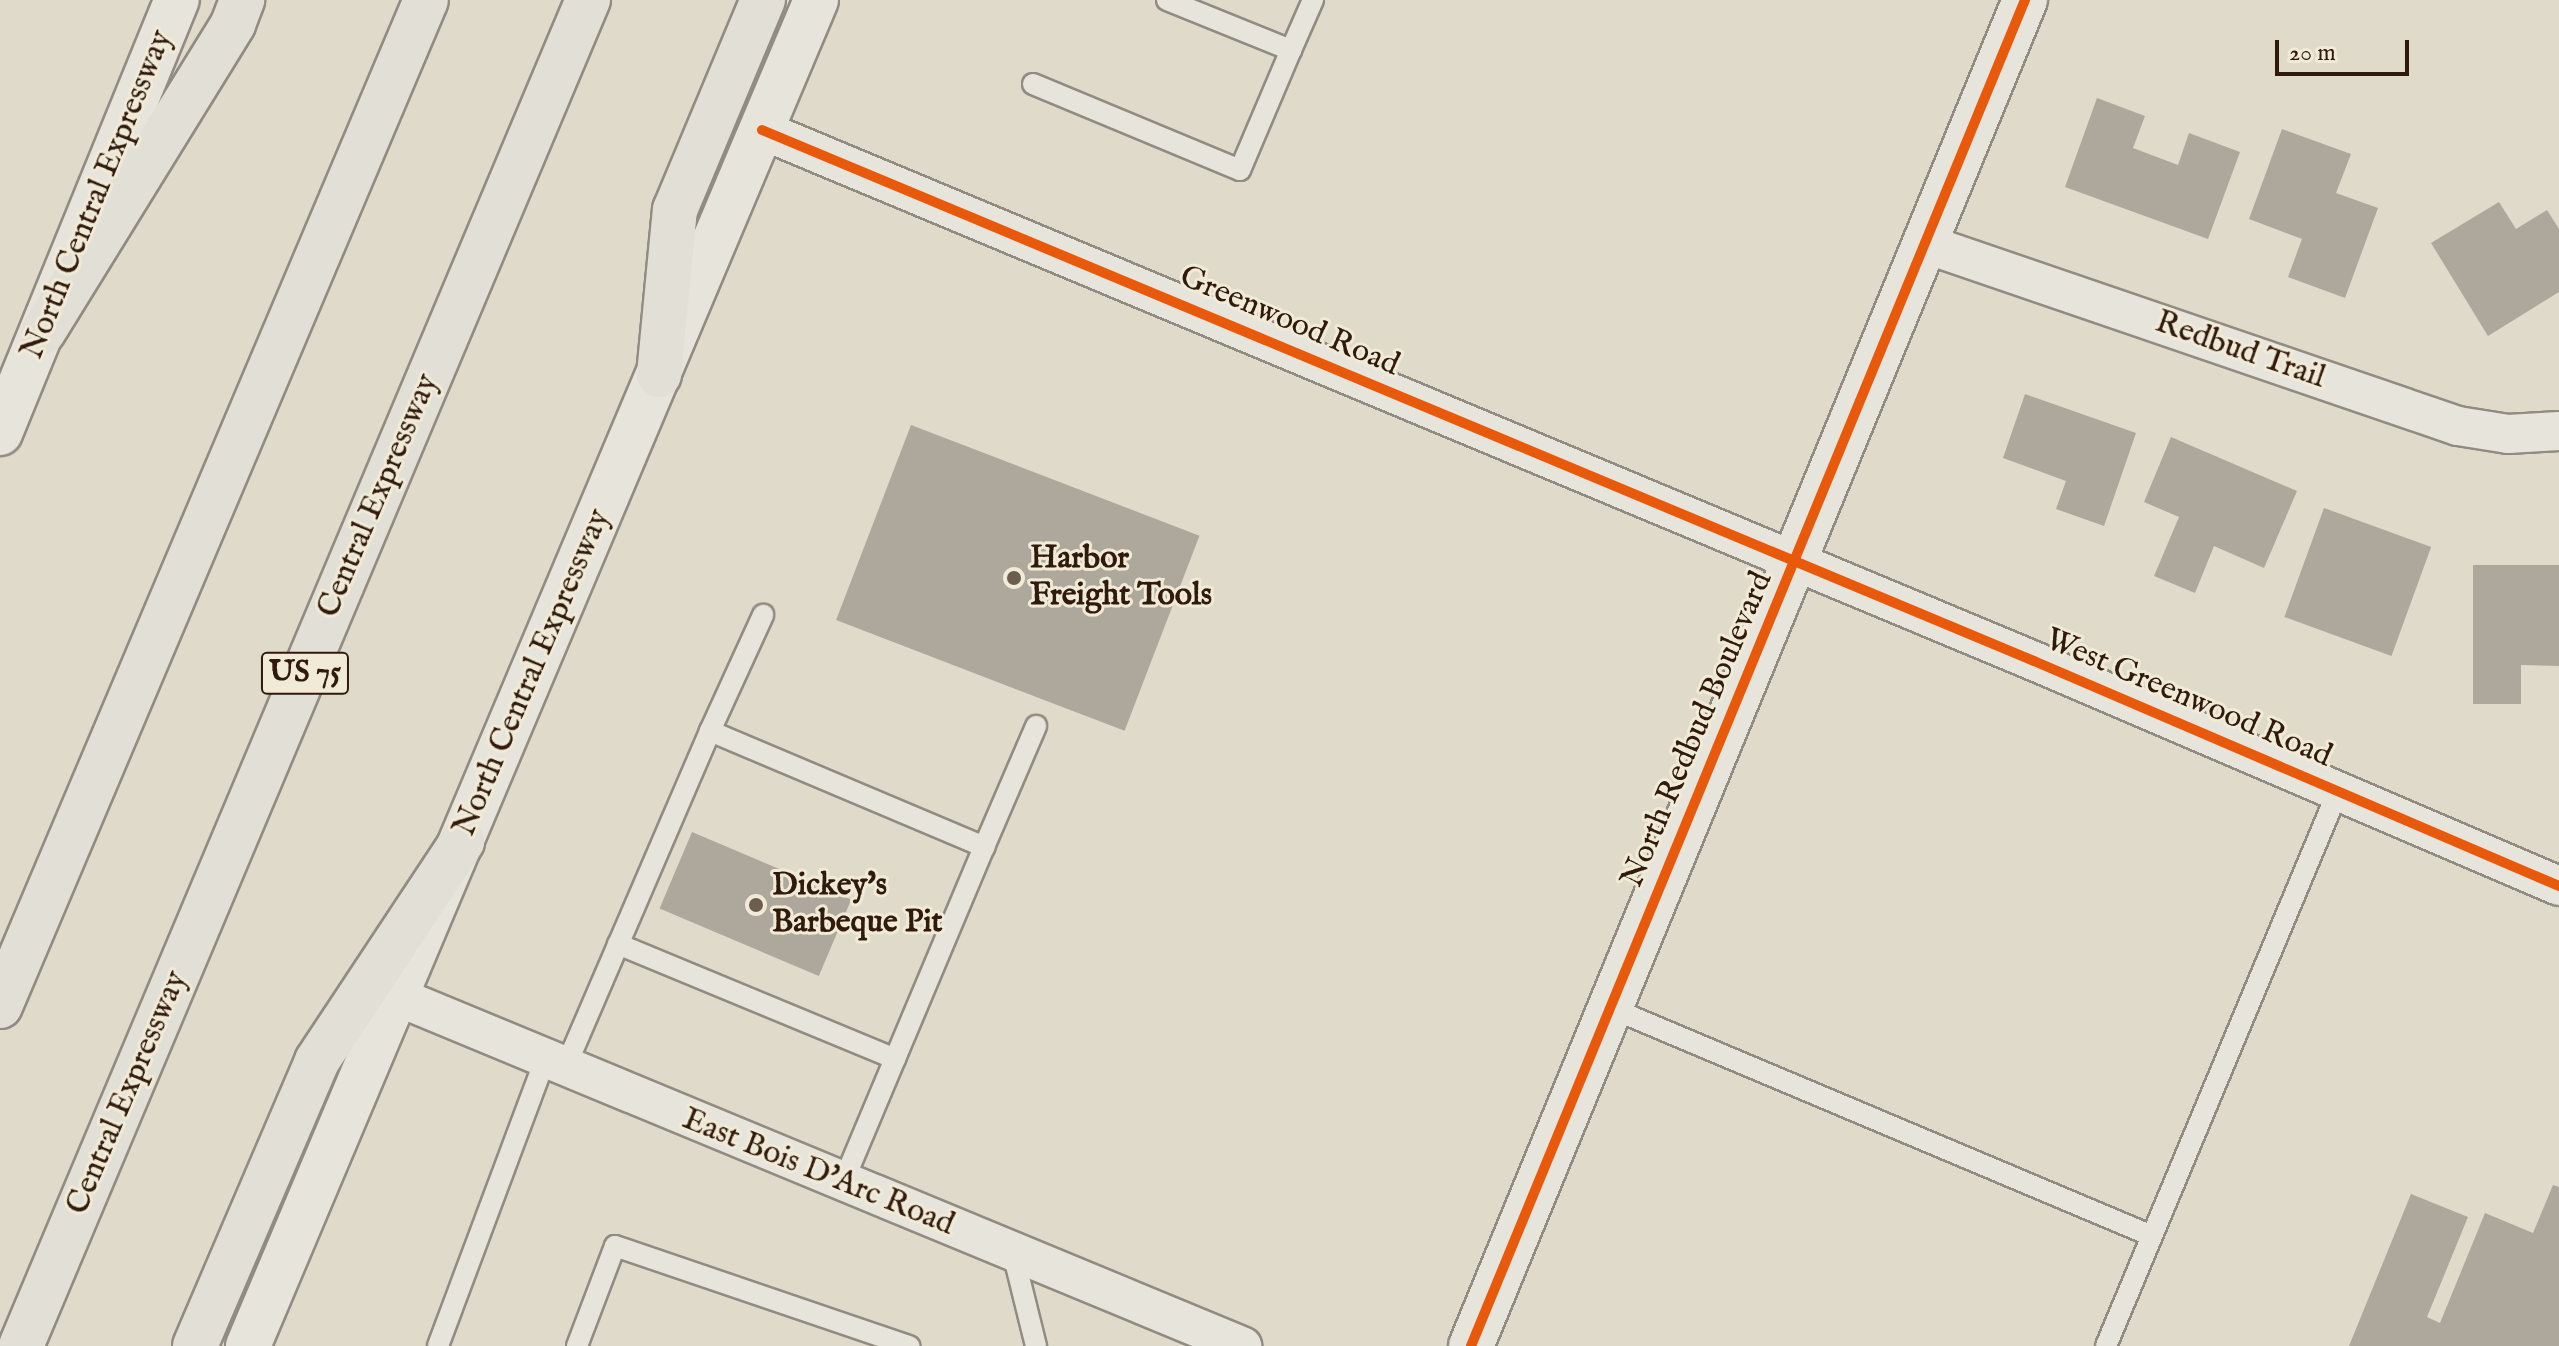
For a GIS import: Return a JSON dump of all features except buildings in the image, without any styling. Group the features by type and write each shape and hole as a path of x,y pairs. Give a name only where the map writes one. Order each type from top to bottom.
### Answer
{"highway":[{"path":"43,332 233,24 242,0"},
{"path":"0,1006 426,0"},
{"name":"Central Expressway","path":"21,1346 588,0"},
{"path":"659,375 675,210 763,0"},
{"path":"195,1346 317,1061 462,842"}],"main road":[{"name":"North Central Expressway","path":"0,433 177,0"},
{"name":"North Central Expressway","path":"248,1346 816,0"},
{"name":"North Redbud Boulevard","path":"1471,1346 1796,563 2025,0"}],"street":[{"name":"Greenwood Road","path":"762,130 1796,563"},
{"name":"Redbud Trail","path":"1926,244 2458,426 2508,434 2559,431"},
{"name":"West Greenwood Road","path":"1796,563 2559,886"},
{"name":"East Bois D'Arc Road","path":"396,996 842,1184 1242,1346"}],"lane":[{"path":"1167,0 1291,50"},
{"path":"1033,84 1240,170 1313,0"},
{"path":"438,1346 555,1064 618,944 763,615"},
{"path":"842,1184 1036,726"},
{"path":"710,731 984,847"},
{"path":"2106,1346 2338,791"},
{"path":"618,944 895,1059"},
{"path":"1611,1008 2152,1236"},
{"path":"577,1346 615,1246 909,1346"},
{"path":"1013,1253 1036,1346"}],"cycle path":[{"path":"1471,1346 2025,0"},
{"path":"762,130 2034,661 2559,886"}],"place":[{"name":"Harbor Freight Tools","path":"1014,578"},
{"name":"Dickey's Barbeque Pit","path":"756,905"}]}
